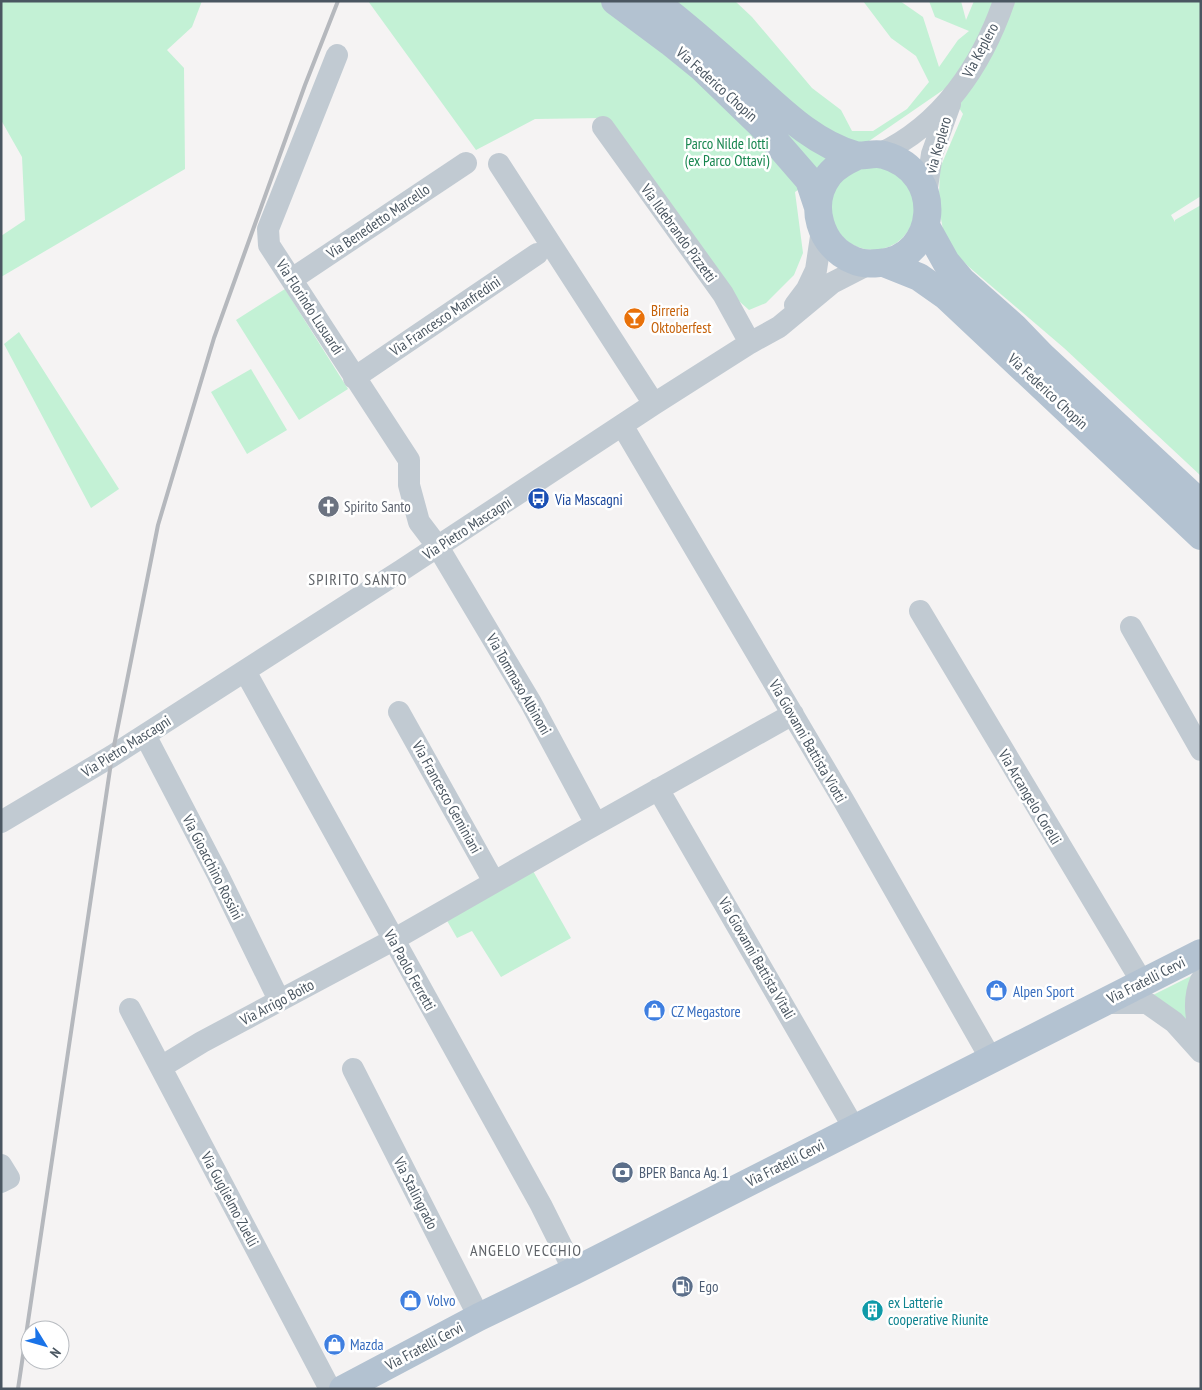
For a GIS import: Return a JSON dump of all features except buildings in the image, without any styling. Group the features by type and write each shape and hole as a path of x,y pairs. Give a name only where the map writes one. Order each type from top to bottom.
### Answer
{"main road":[{"name":"Via Federico Chopin","path":"615,1 646,9 704,41 803,128 832,146 868,155 895,158 909,166 920,179 926,194 928,210 926,226 946,262 962,281 1014,327 1041,355 1201,504"},
{"name":"Via Federico Chopin","path":"646,9 702,68 762,126 810,180 820,219 830,243 841,254 854,261 877,263 919,277 946,296 1201,536"},
{"path":"820,219 821,190 829,175 841,163 868,155"},
{"path":"877,263 897,258 910,250 926,226"},
{"name":"Via Fratelli Cervi","path":"343,1389 478,1317 1201,953"}],"street":[{"name":"Via Keplero","path":"953,96 973,66 990,35 1004,1"},
{"name":"Via Florindo Lusuardi","path":"337,55 268,229 269,244 354,378 409,460 409,485 419,522 438,547"},
{"name":"via Keplero","path":"868,155 911,137 927,124 953,96"},
{"name":"via Keplero","path":"926,194 932,154 953,96"},
{"name":"Via Ildebrando Pizzetti","path":"603,127 723,294 750,343"},
{"name":"Via Benedetto Marcello","path":"292,279 466,163"},
{"path":"498,164 654,404"},
{"name":"Via Pietro Mascagni","path":"779,327 807,289 816,270 820,219"},
{"name":"Via Francesco Manfredini","path":"354,378 537,254"},
{"name":"Via Pietro Mascagni","path":"1,822 145,735 438,547 654,404 750,343 779,327 832,283 877,263"},
{"name":"Via Giovanni Battista Viotti","path":"622,425 793,714 991,1059"},
{"name":"Via Tommaso Albinoni","path":"438,547 531,703 596,824"},
{"name":"Via Arcangelo Corelli","path":"920,611 1142,982"},
{"path":"1131,627 1201,750"},
{"name":"Via Paolo Ferretti","path":"245,671 541,1205 574,1270"},
{"name":"Via Francesco Geminiani","path":"399,712 494,882"},
{"path":"393,940 793,714"},
{"name":"Via Gioacchino Rossini","path":"145,735 217,873 279,1000"},
{"name":"Via Giovanni Battista Vitali","path":"658,789 854,1128"},
{"name":"Via Arrigo Boito","path":"161,1067 202,1042 393,940"},
{"path":"1201,980 1196,992 1196,1017 1201,1041"},
{"path":"1101,1003 1147,1003 1174,1022 1201,1052"},
{"name":"Via Guglielmo Zuelli","path":"130,1009 330,1389"},
{"name":"Via Stalingrado","path":"353,1069 478,1317"},
{"path":"1,1165 9,1178 1,1182"}],"green space":[{"path":"1,1 202,1 192,27 167,50 184,68 185,169 1,277 1,236 25,220 22,157 1,120"},
{"name":"Parco Nilde Iotti (ex Parco Ottavi)","path":"368,1 735,1 752,17 812,88 841,110 852,131 873,131 907,109 929,82 916,56 891,38 863,1 900,1 923,17 939,67 958,40 969,31 935,17 929,1 961,1 966,20 974,1 1201,1 1201,196 1171,215 1175,222 1175,220 1201,205 1201,476 1064,348 969,267 952,250 944,235 941,219 939,195 940,168 963,114 946,88 795,192 803,253 794,275 766,303 749,310 731,294 604,118 535,119 476,150"},
{"path":"873,166 889,169 908,185 912,192 915,208 912,224 896,243 889,247 873,250 857,247 838,231 834,224 831,208 834,192 850,173 857,169"},
{"path":"285,289 348,389 299,420 236,320"},
{"path":"19,332 119,489 91,508 4,344"},
{"path":"251,369 287,430 247,454 211,392"},
{"path":"528,862 571,938 501,977 472,931 457,938 442,912"},
{"path":"1201,971 1201,1041 1137,1003"}],"railway":[{"path":"18,1389 112,756 158,525 214,338 305,85 338,1"}],"place":[{"name":"Birreria Oktoberfest","path":"635,319"},
{"name":"Via Mascagni","path":"539,499"},
{"name":"Spirito Santo","path":"328,506"},
{"name":"Alpen Sport","path":"997,991"},
{"name":"CZ Megastore","path":"655,1011"},
{"name":"BPER Banca Ag. 1","path":"623,1172"},
{"name":"Ego","path":"683,1286"},
{"name":"Volvo","path":"411,1300"},
{"name":"ex Latterie cooperative Riunite","path":"872,1311"},
{"name":"Mazda","path":"334,1344"}],"district":[{"name":"SPIRITO SANTO","path":"358,579"},
{"name":"ANGELO VECCHIO","path":"526,1250"}]}
